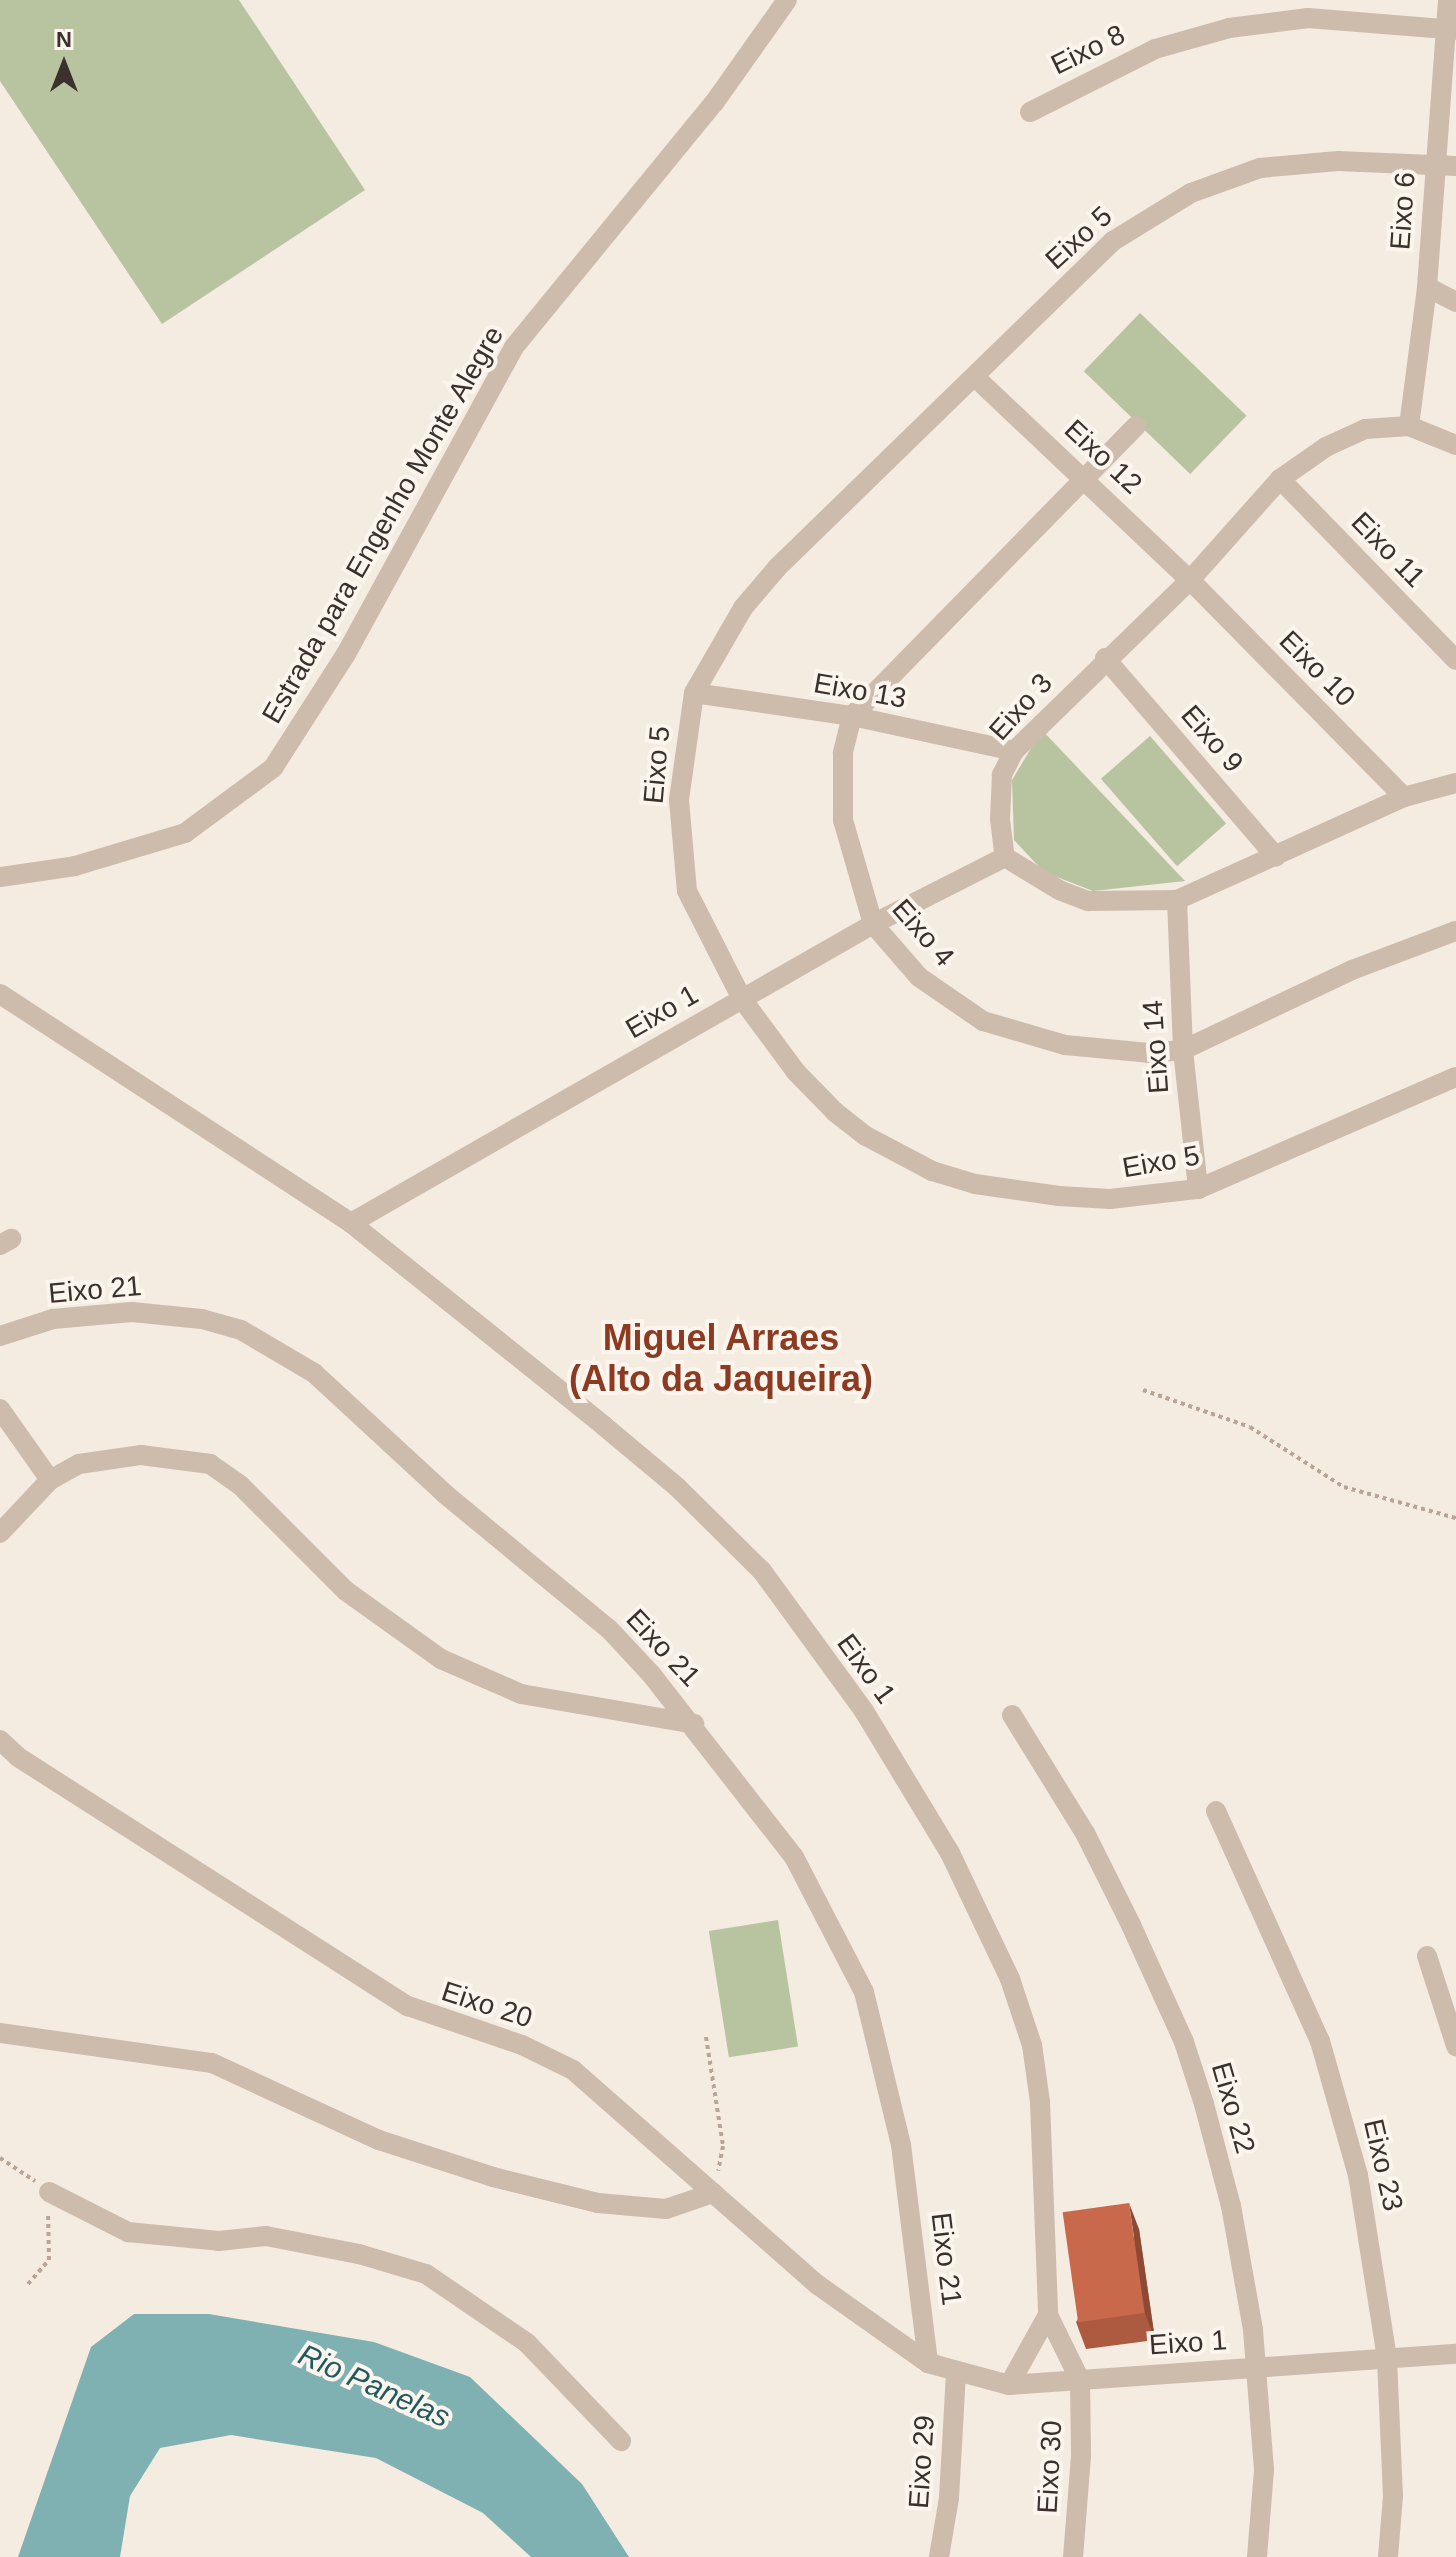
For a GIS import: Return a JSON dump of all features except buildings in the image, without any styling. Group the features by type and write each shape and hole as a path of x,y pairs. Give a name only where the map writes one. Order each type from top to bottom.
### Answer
{"street":[{"name":"Estrada para Engenho Monte Alegre","path":"0,877 75,866 185,833 273,768 346,654 514,347 714,103 787,0"},
{"name":"Eixo 6","path":"1409,426 1427,287 1435,161 1451,29 1448,0"},
{"name":"Eixo 8","path":"1030,112 1155,49 1229,28 1308,18 1451,29"},
{"name":"Eixo 5","path":"1456,166 1435,161 1338,161 1260,168 1191,193 1113,241 777,568 743,608 694,693 681,760 683,865 687,891 742,999 796,1072 835,1112 866,1136 932,1171 975,1184 1059,1196 1110,1199 1198,1189 1456,1077"},
{"path":"1427,287 1456,302"},
{"name":"Eixo 12","path":"975,377 1190,580"},
{"path":"852,716 1136,426"},
{"name":"Eixo 3","path":"1005,857 999,795 1014,751 1105,658 1190,580 1280,479 1346,436 1365,429 1409,426 1456,445"},
{"name":"Eixo 11","path":"1280,479 1456,660"},
{"name":"Eixo 10","path":"1190,580 1404,797"},
{"name":"Eixo 9","path":"1105,658 1276,857"},
{"name":"Eixo 13","path":"694,693 852,716 1014,751"},
{"name":"Eixo 4","path":"852,716 843,753 843,820 873,924 905,964 940,994 1013,1034 1104,1052 1183,1050 1352,970 1456,931"},
{"path":"1005,857 1059,890 1088,901 1177,900 1404,797 1456,783"},
{"name":"Eixo 1","path":"351,1223 873,924 1005,857"},
{"name":"Eixo 14","path":"1177,900 1183,1050 1198,1189"},
{"name":"Eixo 1","path":"0,994 351,1223 604,1426 726,1533 762,1571 864,1711 950,1853 1010,1979 1032,2045 1040,2102 1048,2315"},
{"name":"Eixo 21","path":"0,1336 53,1319 167,1314 241,1330 314,1373 445,1494 609,1629 694,1724 794,1857 864,1992 901,2145 928,2363"},
{"path":"0,1409 50,1480"},
{"path":"0,1533 50,1480 105,1457 166,1455 210,1464 240,1485 346,1591 441,1659 521,1694 694,1724"},
{"name":"Eixo 22","path":"1012,1715 1085,1833 1184,2042 1231,2206 1257,2365 1264,2470 1257,2557"},
{"name":"Eixo 20","path":"0,1740 18,1757 408,2006 522,2045 573,2070 818,2285 928,2363"},
{"name":"Eixo 23","path":"1216,1811 1296,1985 1331,2074 1369,2227 1387,2359 1393,2496 1388,2557"},
{"path":"1427,1956 1456,2046"},
{"path":"0,2033 212,2063 379,2140 493,2177 598,2203 666,2209 713,2193"},
{"path":"49,2192 128,2232 219,2241 266,2236 359,2254 426,2274 527,2343 621,2441"},
{"path":"1048,2315 1080,2380"},
{"path":"1009,2385 1048,2315"},
{"name":"Eixo 1","path":"928,2363 1009,2385 1257,2365 1456,2354"},
{"name":"Eixo 29","path":"939,2557 949,2498 956,2371"},
{"name":"Eixo 30","path":"1073,2557 1080,2380"}],"path":[{"path":"1143,1390 1250,1427 1344,1487 1456,1518"},
{"path":"706,2037 723,2146 713,2193"},
{"path":"0,2158 49,2192 49,2260 28,2284"}],"green space":[{"path":"0,0 239,0 365,190 162,324 0,81"},
{"path":"1140,313 1246,416 1190,474 1084,371"},
{"path":"1042,730 1185,881 1093,891 1044,872 1014,840 1012,780"},
{"path":"1150,736 1226,824 1177,866 1101,779"},
{"path":"778,1920 798,2046 729,2057 709,1931"}],"water":[{"name":"Rio Panelas","path":"134,2314 209,2314 374,2342 470,2377 582,2484 629,2557 531,2557 483,2513 376,2458 231,2435 160,2448 130,2496 120,2557 18,2557 91,2347"}],"district":[{"name":"Miguel Arraes (Alto da Jaqueira)","path":"721,1358"}]}
